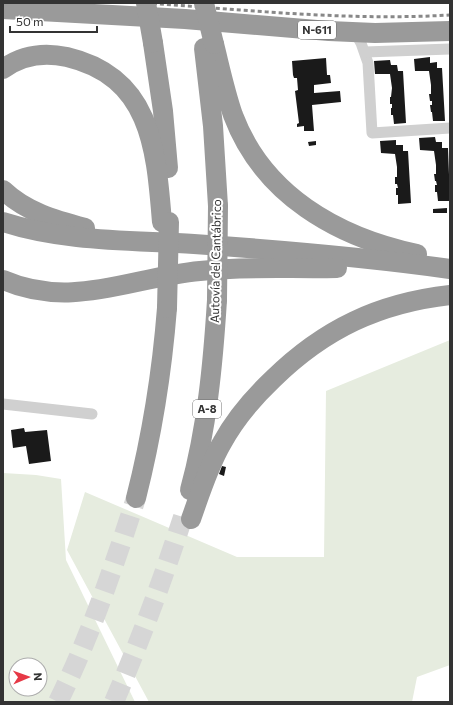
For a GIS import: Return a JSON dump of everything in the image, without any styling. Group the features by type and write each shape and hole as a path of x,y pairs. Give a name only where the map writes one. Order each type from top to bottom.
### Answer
{"highway":[{"path":"136,498 155,406 167,308 165,222 166,140 146,3"},
{"path":"204,3 209,44 239,129 256,158 275,183 314,215 334,226 448,270"},
{"name":"N-611","path":"3,9 121,16 190,11 287,28 375,33 450,31"},
{"name":"Autovía del Cantábrico","path":"190,11 209,44 218,206 217,300 213,363 206,415 187,518 222,442 248,405 288,364 326,336 373,312 423,298 450,295"},
{"path":"3,68 20,59 31,56 62,56 91,65 106,74 127,91 143,117 149,133 156,162 165,222"},
{"path":"3,190 19,203 48,218 85,228 156,242"},
{"path":"3,222 40,232 71,237 294,252 448,270"},
{"path":"3,232 44,241 92,247 305,262 337,268 410,276 448,270"},
{"path":"3,280 14,285 31,289 65,293 112,288 199,271 256,268 337,268"}],"street":[{"path":"355,32 365,52 368,63 372,133 450,128"},
{"path":"365,52 450,49"},
{"path":"3,404 92,414"}],"shaded area":[{"path":"450,340 450,665 417,677 412,702 149,702 67,550 85,492 237,557 324,557 326,391"},
{"path":"3,473 36,475 61,479 66,560 135,702 3,702"}],"building":[{"path":"430,57 430,63 437,62 437,68 442,68 445,121 433,121 430,105 432,105 432,101 430,101 429,94 431,94 431,85 429,71 415,71 414,59"},
{"path":"326,58 327,75 330,75 331,83 314,85 314,93 340,91 341,102 312,105 314,131 304,131 304,126 297,127 297,124 299,123 295,91 298,90 297,78 294,78 293,75 292,61"},
{"path":"390,60 391,65 397,65 398,71 403,71 406,123 394,124 393,115 391,115 392,104 390,104 390,97 392,88 390,74 375,74 374,61"},
{"path":"435,137 436,142 442,142 442,148 448,148 450,201 438,201 437,192 435,192 435,185 437,185 434,174 436,174 436,165 434,151 420,150 419,138"},
{"path":"396,140 396,145 403,145 403,151 408,151 411,203 398,204 396,188 398,188 397,184 395,184 397,167 395,154 381,153 380,141"},
{"path":"316,141 316,145 309,146 308,142"},
{"path":"447,208 447,213 433,213 433,209"},
{"path":"24,428 25,432 47,430 51,461 29,464 26,446 13,448 11,430"},
{"path":"222,466 226,467 224,476 219,474"}],"tunnel":[{"path":"58,702 91,627 136,498"},
{"path":"114,702 151,610 183,517"}],"railway":[{"path":"146,3 336,16 374,17 450,15"}]}
